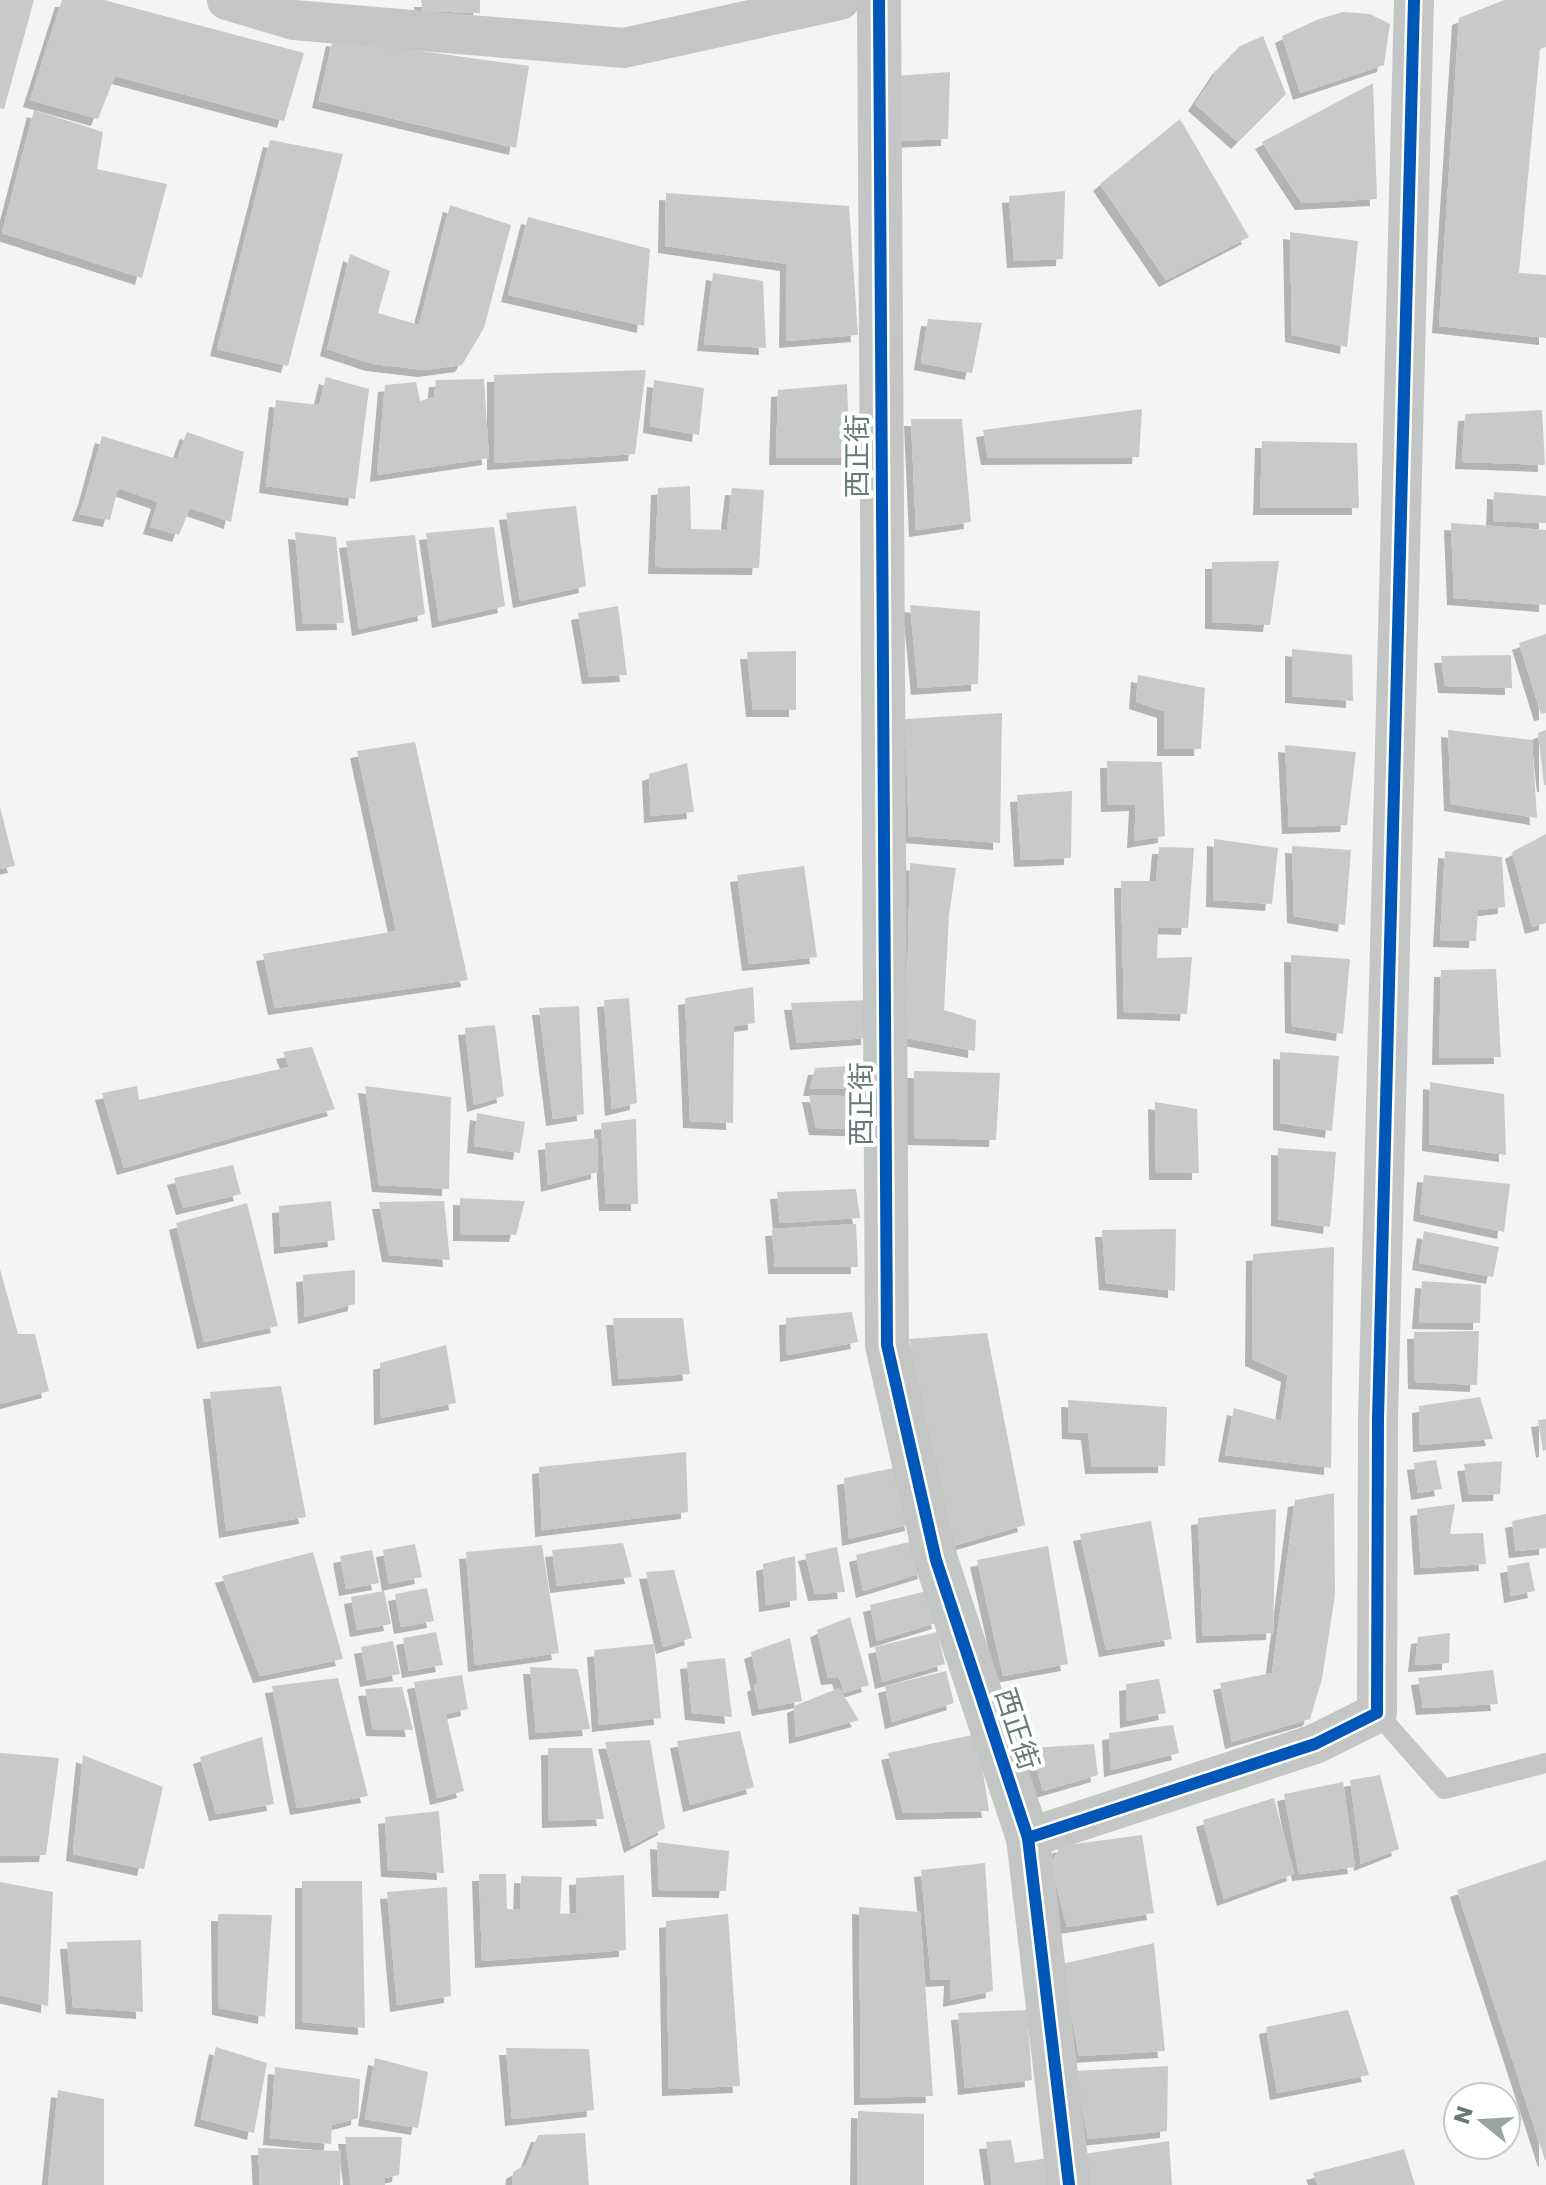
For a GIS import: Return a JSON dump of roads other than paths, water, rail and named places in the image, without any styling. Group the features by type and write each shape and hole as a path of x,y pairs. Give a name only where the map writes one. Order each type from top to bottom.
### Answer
{"street":[{"path":"227,0 294,20 624,48 840,0"},
{"name":"西正街","path":"879,0 887,1345 936,1560 1028,1838 1069,2185"},
{"path":"1028,1838 1315,1744 1377,1713 1378,1419 1414,0"}],"lane":[{"path":"1377,1713 1444,1789 1546,1763"}]}
